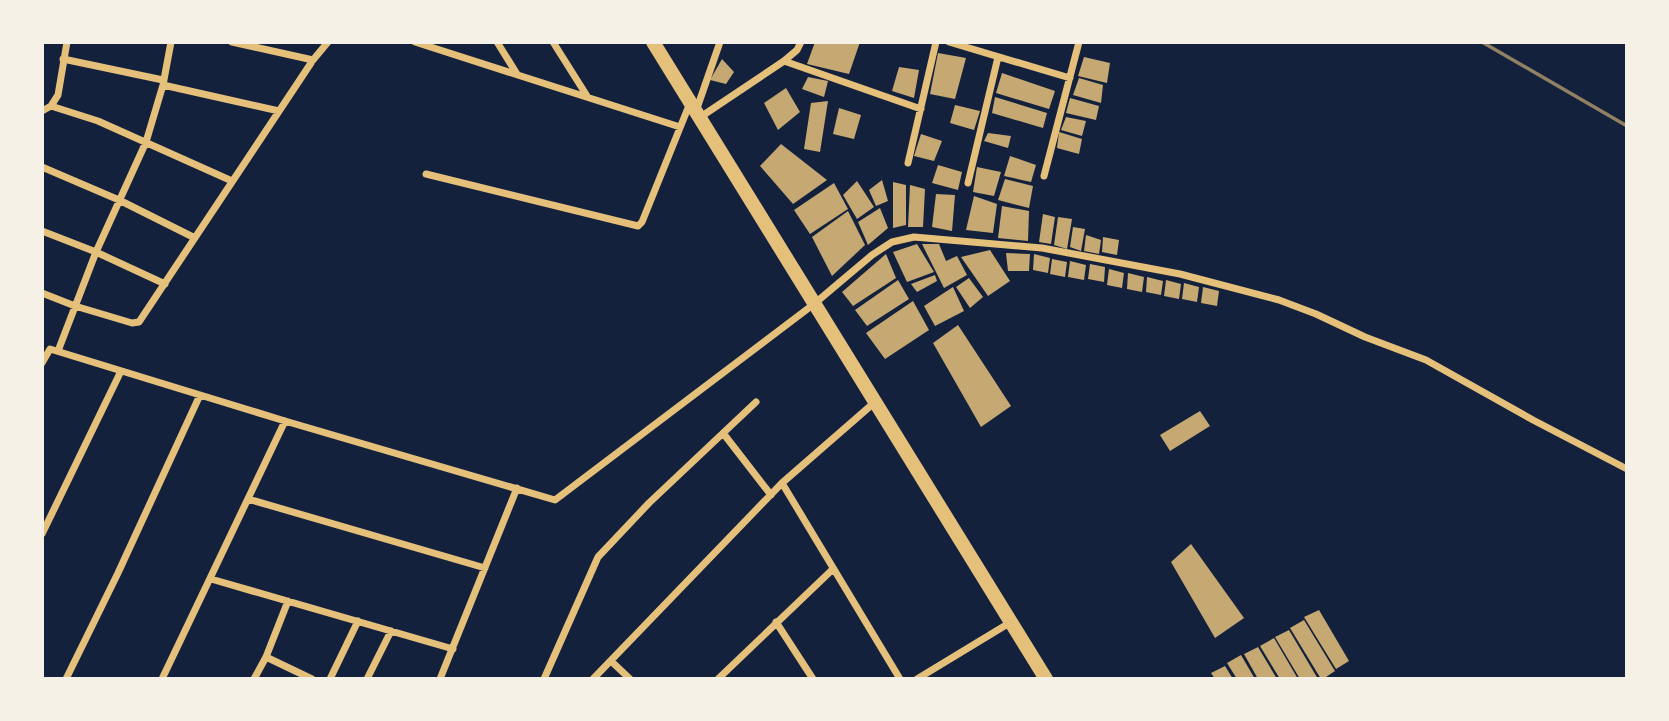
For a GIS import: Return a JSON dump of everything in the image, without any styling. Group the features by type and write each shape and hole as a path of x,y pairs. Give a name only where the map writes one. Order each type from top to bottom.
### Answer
{"highway":[{"path":"653,42 1046,679"}],"street":[{"path":"42,110 51,106 58,95 67,42"},
{"path":"42,363 75,306 96,252 146,142 163,83 171,42"},
{"path":"232,42 313,60"},
{"path":"42,293 136,324 142,320 232,181 313,60 328,42"},
{"path":"415,42 680,127"},
{"path":"497,42 517,74"},
{"path":"553,42 587,97"},
{"path":"695,111 720,42"},
{"path":"426,174 638,226 642,222 680,127 695,111 784,61 797,50 801,42"},
{"path":"908,163 936,42"},
{"path":"949,42 1069,78"},
{"path":"1044,176 1079,42"},
{"path":"968,183 998,57"},
{"path":"64,60 279,111"},
{"path":"784,61 921,109"},
{"path":"51,106 98,121 232,181"},
{"path":"42,167 120,200 195,238"},
{"path":"42,231 165,284"},
{"path":"50,348 285,421 555,500 814,304 872,255 892,242 914,237 1042,248 1180,274 1279,300 1426,360 1627,469"},
{"path":"42,534 121,370"},
{"path":"66,679 201,395"},
{"path":"544,679 598,557 649,503 756,402"},
{"path":"593,679 782,484 875,402"},
{"path":"162,679 285,421"},
{"path":"723,433 771,495"},
{"path":"782,484 900,679"},
{"path":"440,679 517,488"},
{"path":"248,499 485,568"},
{"path":"718,679 833,569"},
{"path":"211,579 453,649"},
{"path":"254,679 266,657 288,601"},
{"path":"330,679 358,621"},
{"path":"776,622 810,678"},
{"path":"918,679 1011,622"},
{"path":"367,679 391,631"},
{"path":"266,657 312,679"},
{"path":"611,661 630,679"}],"building":[{"path":"815,42 860,42 849,74 807,64"},
{"path":"938,53 966,58 955,99 930,94"},
{"path":"1084,57 1110,63 1107,83 1078,76"},
{"path":"722,59 734,72 726,84 710,80"},
{"path":"899,67 919,70 914,98 892,91"},
{"path":"1002,73 1055,91 1049,109 996,93"},
{"path":"808,77 828,81 824,97 802,89"},
{"path":"1079,78 1103,85 1101,103 1073,95"},
{"path":"786,88 800,112 778,130 764,103"},
{"path":"995,97 1047,113 1043,128 992,113"},
{"path":"1070,98 1099,106 1096,120 1066,113"},
{"path":"828,101 820,152 804,149 811,103"},
{"path":"955,105 980,111 974,130 950,123"},
{"path":"839,108 861,115 854,139 833,134"},
{"path":"1066,117 1086,121 1082,136 1061,130"},
{"path":"1059,132 1082,139 1079,154 1057,148"},
{"path":"988,133 1011,136 1008,148 984,141"},
{"path":"921,134 942,141 934,161 914,156"},
{"path":"781,144 827,180 793,204 760,166"},
{"path":"1010,156 1036,165 1031,182 1004,176"},
{"path":"938,165 962,172 958,190 932,183"},
{"path":"977,167 1001,172 994,196 973,192"},
{"path":"1005,179 1033,186 1029,208 998,200"},
{"path":"882,180 888,201 876,206 869,190"},
{"path":"857,181 874,207 857,219 843,195"},
{"path":"893,182 906,185 906,225 893,228"},
{"path":"834,183 848,209 810,234 794,210"},
{"path":"910,185 925,189 923,227 908,227"},
{"path":"936,194 955,195 952,231 932,227"},
{"path":"974,196 997,204 993,233 966,230"},
{"path":"1002,206 1029,211 1028,241 998,238"},
{"path":"880,208 888,228 868,245 858,222"},
{"path":"848,211 865,245 832,276 812,237"},
{"path":"1043,214 1055,217 1051,244 1039,242"},
{"path":"1058,217 1072,219 1067,249 1054,245"},
{"path":"1073,227 1085,229 1081,251 1070,247"},
{"path":"1086,235 1101,240 1099,254 1084,251"},
{"path":"1103,237 1119,240 1117,255 1102,252"},
{"path":"917,244 934,272 907,282 893,252"},
{"path":"922,244 939,244 946,261 957,256 967,275 944,288"},
{"path":"990,250 1010,281 988,296 961,257"},
{"path":"1006,253 1030,254 1029,271 1008,271"},
{"path":"886,254 896,278 853,306 842,292"},
{"path":"1034,254 1050,258 1048,273 1033,270"},
{"path":"1052,259 1067,262 1065,277 1050,274"},
{"path":"1070,261 1086,265 1084,280 1068,277"},
{"path":"1090,264 1105,267 1104,282 1088,279"},
{"path":"1109,269 1124,273 1122,288 1107,285"},
{"path":"1128,273 1144,277 1142,292 1127,289"},
{"path":"935,275 937,281 917,292 911,284"},
{"path":"1147,277 1163,281 1161,295 1146,292"},
{"path":"969,278 983,297 970,308 956,287"},
{"path":"898,280 909,299 867,326 855,310"},
{"path":"1166,280 1181,284 1179,299 1164,296"},
{"path":"1184,283 1199,287 1197,302 1182,299"},
{"path":"953,287 964,311 935,326 924,306"},
{"path":"1203,287 1219,291 1217,306 1201,303"},
{"path":"913,301 929,330 885,359 866,333"},
{"path":"958,325 1011,406 981,427 933,343"},
{"path":"1200,411 1210,426 1170,451 1160,435"},
{"path":"1191,544 1244,618 1215,638 1171,562"},
{"path":"1319,610 1349,661 1336,669 1304,617"},
{"path":"1304,620 1335,671 1323,679 1290,628"},
{"path":"1289,630 1318,679 1300,679 1275,637"},
{"path":"1274,638 1298,679 1280,679 1260,646"},
{"path":"1258,647 1277,679 1258,679 1244,654"},
{"path":"1241,655 1255,679 1237,679 1227,663"},
{"path":"1225,666 1233,679 1215,679 1211,673"}],"railway":[{"path":"1482,42 1627,126"}]}
